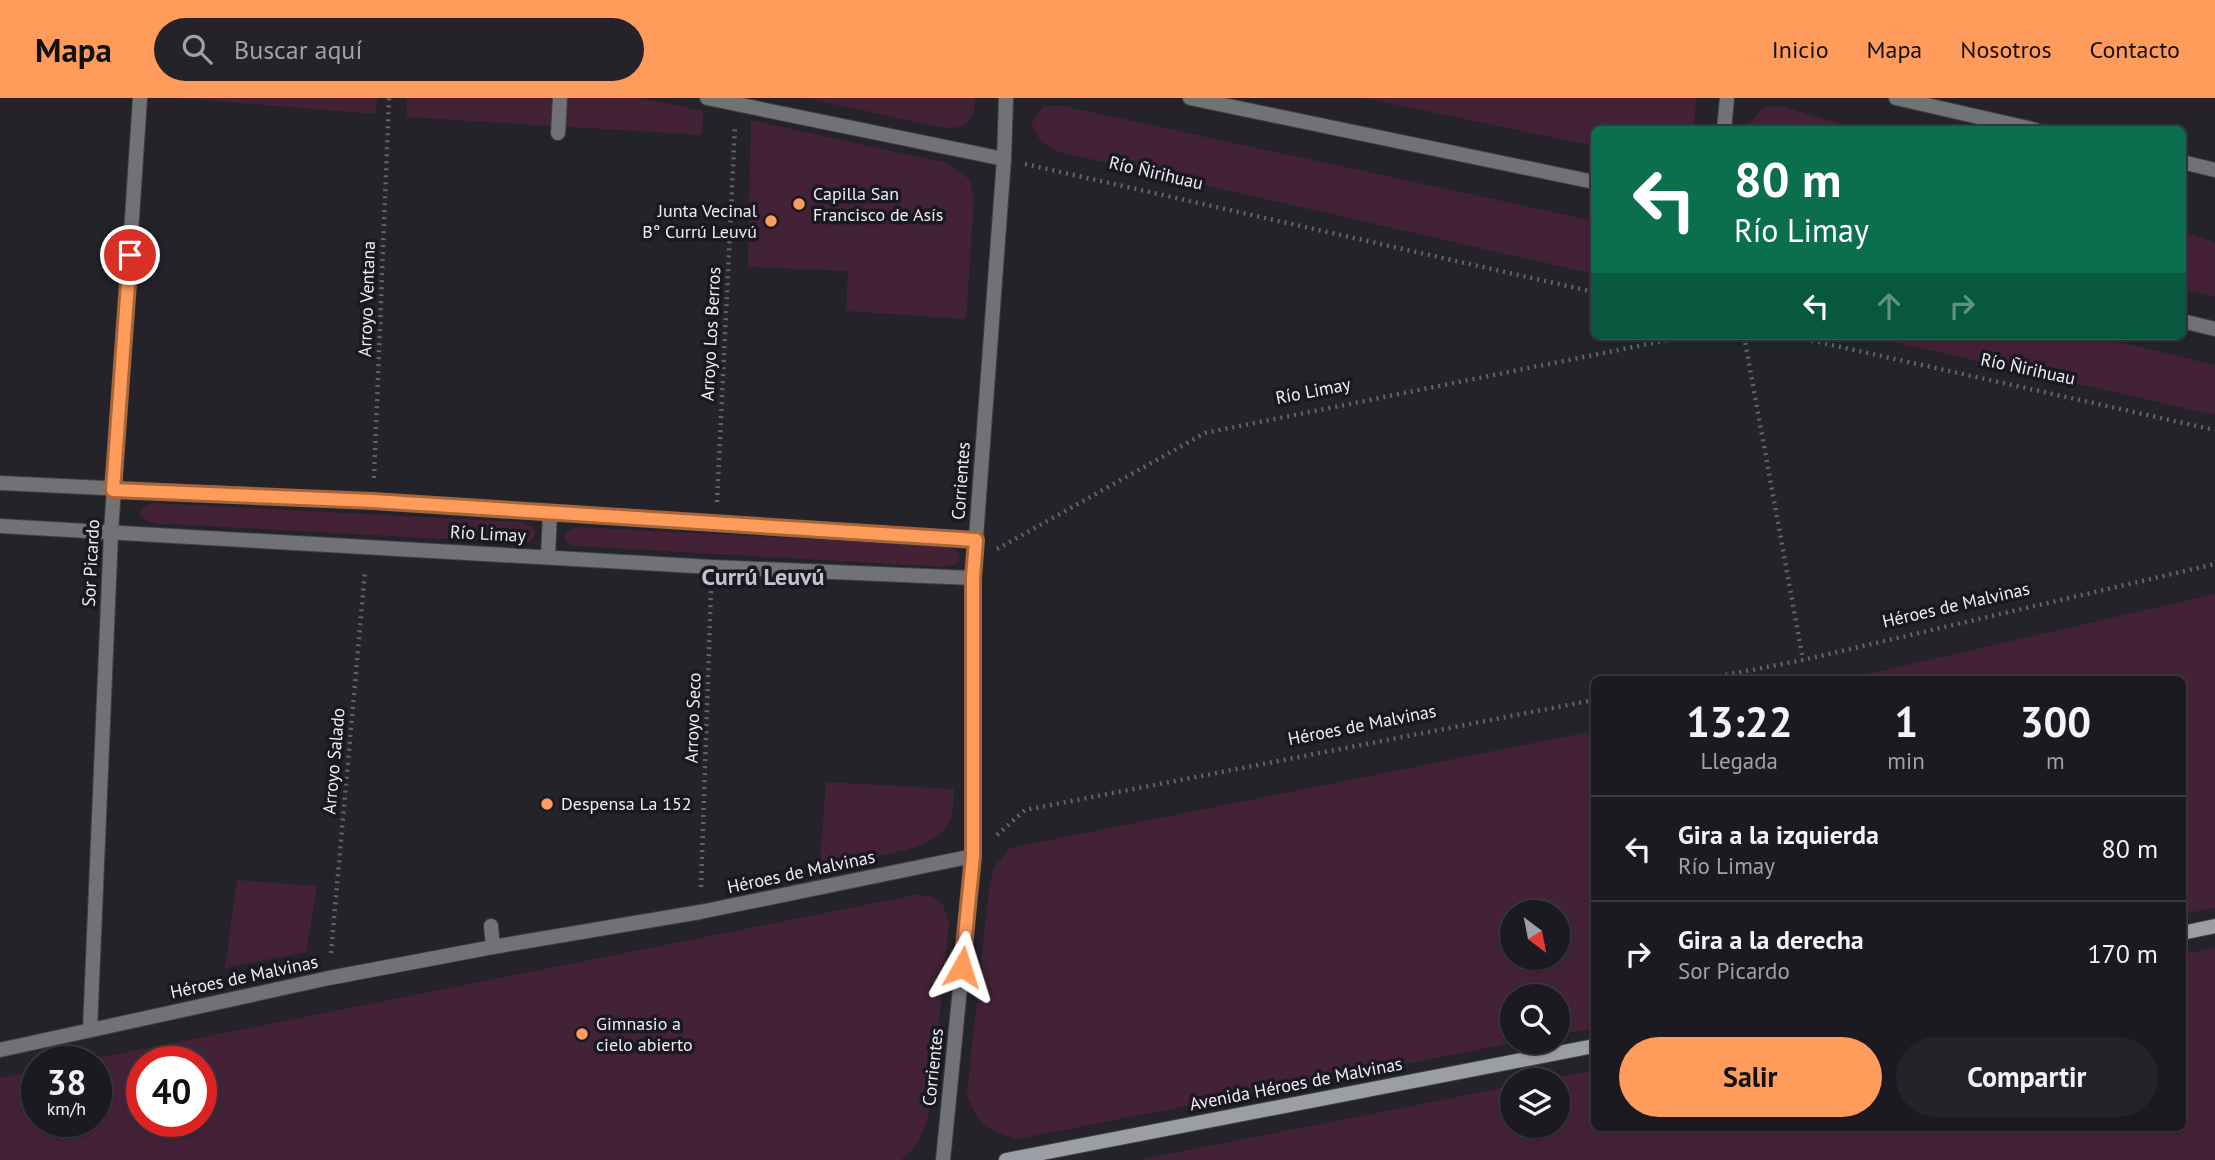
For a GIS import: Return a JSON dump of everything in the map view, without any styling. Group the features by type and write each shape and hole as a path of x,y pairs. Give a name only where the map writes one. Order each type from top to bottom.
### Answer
{"main road":[{"path":"2186,932 2215,926"},
{"name":"Avenida Héroes de Malvinas","path":"1006,1160 1591,1047"}],"street":[{"name":"Sor Picardo","path":"90,1030 113,490 140,98"},
{"path":"558,133 560,98"},
{"path":"707,98 1004,159"},
{"name":"Corrientes","path":"943,1160 973,856 973,578 1004,159 1006,98"},
{"path":"1190,98 1591,181"},
{"path":"1724,126 1727,98"},
{"path":"1896,98 2018,126"},
{"path":"2186,163 2215,170"},
{"path":"2186,322 2215,329"},
{"name":"Río Limay","path":"0,484 373,501 976,540"},
{"path":"548,557 550,513"},
{"name":"Río Limay","path":"0,526 712,567 973,578"},
{"name":"Héroes de Malvinas","path":"0,1050 329,978 700,912 973,856"},
{"path":"491,926 492,947"}],"path":[{"name":"Arroyo Ventana","path":"373,501 389,98"},
{"name":"Arroyo Los Berros","path":"716,523 736,104"},
{"name":"Río Ñirihuau","path":"1004,159 1591,291"},
{"name":"Río Limay","path":"974,562 1205,433 1668,340"},
{"path":"1745,340 1803,660"},
{"name":"Río Ñirihuau","path":"1809,340 2215,430"},
{"name":"Arroyo Salado","path":"329,978 368,547"},
{"name":"Héroes de Malvinas","path":"1720,676 1803,660 2215,564"},
{"name":"Arroyo Seco","path":"700,912 712,567"},
{"name":"Héroes de Malvinas","path":"973,856 1025,810 1591,701"}],"shaded area":[{"path":"179,98 377,98 376,114"},
{"path":"407,98 642,98 703,111 702,135 407,117"},
{"path":"805,98 975,99 974,112 965,125 949,129"},
{"path":"1364,98 1695,98 1693,126 1591,126 1591,145"},
{"path":"1044,106 1063,106 1591,220 1591,273 1059,152 1041,142 1031,123"},
{"path":"1782,106 1847,126 1750,126 1764,107"},
{"path":"751,120 947,163 969,179 974,200 966,319 846,311 848,271 748,267"},
{"path":"2186,233 2215,242 2215,297 2186,290"},
{"path":"1886,340 2111,340 2215,365 2215,415"},
{"path":"152,503 522,522 535,531 529,542 520,543 152,523 140,516 141,509"},
{"path":"577,527 947,546 959,555 959,561 944,567 570,545 565,540 565,533"},
{"path":"2215,594 2215,908 2186,913 2186,676 1860,676"},
{"path":"1591,732 1591,1029 1570,1033 1570,984 1500,984 1500,1045 1017,1139 984,1125 975,1113 967,1094 993,869 1010,848"},
{"path":"826,782 954,789 950,821 941,833 911,848 872,857 820,863"},
{"path":"237,880 317,886 306,952 225,968"},
{"path":"915,895 939,900 949,923 929,1114 919,1140 901,1160 0,1160 0,1078 21,1073 21,1137 112,1137 112,1055 126,1052 126,1137 217,1137 217,1046 158,1046"},
{"path":"2215,948 2215,1160 1138,1160 1500,1088 1500,1138 1570,1138 1570,1075 1591,1071 1591,1131 2186,1131 2186,953"}],"place":[{"name":"Capilla San Francisco de Asís","path":"799,204"},
{"name":"Junta Vecinal B° Currú Leuvú","path":"771,221"},
{"name":"Despensa La 152","path":"547,804"},
{"name":"Gimnasio a cielo abierto","path":"582,1034"}],"district":[{"name":"Currú Leuvú","path":"763,577"}],"route":[{"path":"130,255 113,490 373,501 976,540 973,578 973,856 962,967"}]}
